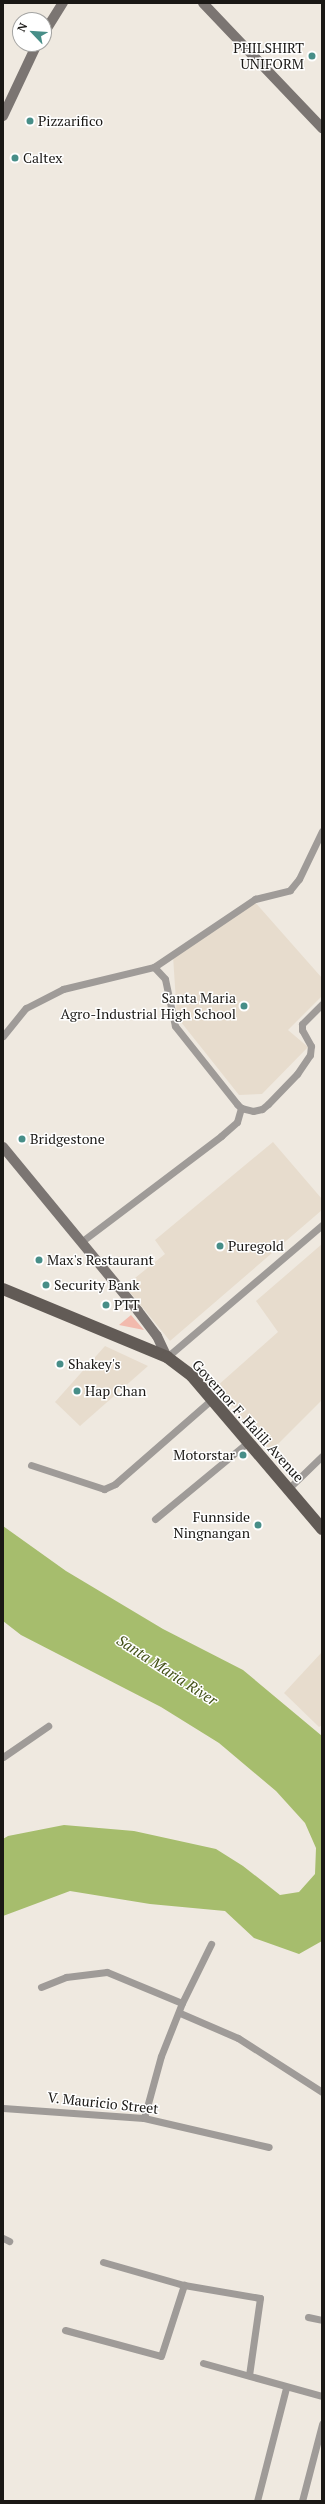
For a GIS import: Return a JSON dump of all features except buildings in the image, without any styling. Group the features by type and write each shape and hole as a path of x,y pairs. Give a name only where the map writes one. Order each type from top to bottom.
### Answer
{"main road":[{"path":"52,20 63,3"},
{"path":"203,3 322,128"},
{"path":"3,116 33,52"},
{"name":"Governor F. Halili Avenue","path":"3,1147 157,1336 167,1357 192,1376 289,1488 322,1529"},
{"path":"3,1289 167,1357"}],"street":[{"path":"3,1036 26,1008 63,990 154,967 255,898 290,890 299,879 322,831"},
{"path":"154,967 166,979 175,1026 241,1108 253,1111 262,1109 297,1074 310,1055 311,1046 302,1030 302,1024 322,1004"},
{"path":"81,1242 221,1136 237,1122 241,1108"},
{"path":"167,1357 322,1225"},
{"path":"31,1465 90,1486 104,1489 115,1484 212,1399"},
{"path":"155,1519 248,1442"},
{"path":"289,1488 322,1456"},
{"path":"3,1757 48,1726"},
{"path":"144,2118 161,2056 180,2013 182,2002 210,1944"},
{"path":"41,1987 66,1977 107,1972 182,2002"},
{"path":"180,2013 238,2038 322,2092"},
{"name":"V. Mauricio Street","path":"3,2108 144,2118 269,2147"},
{"path":"103,2262 184,2285 260,2298 249,2375"},
{"path":"65,2330 161,2356 184,2285"},
{"path":"308,2317 322,2320"},
{"path":"203,2364 249,2375 286,2388 322,2396"},
{"path":"257,2501 286,2388"},
{"path":"302,2501 322,2424"}],"shaded area":[{"name":"Santa Maria Agro-Industrial High School","path":"254,901 322,978 322,996 288,1030 308,1047 262,1094 239,1095 177,1017 173,956"},
{"name":"Puregold","path":"273,1142 322,1199 322,1210 170,1341 125,1286 165,1254 155,1240"},
{"path":"322,1244 322,1400 271,1451 216,1387 278,1332 256,1301"},
{"path":"131,1315 144,1330 119,1325"},
{"path":"105,1346 148,1366 80,1426 55,1402"},
{"path":"322,1652 322,1725 319,1727 284,1693"}],"water":[{"name":"Santa Maria River","path":"3,1526 66,1571 163,1629 243,1670 322,1736 322,1941 299,1954 254,1938 225,1911 150,1904 70,1891 3,1916 3,1839 8,1836 64,1825 134,1831 216,1849 243,1866 280,1895 299,1892 315,1874 316,1848 305,1823 276,1791 219,1743 161,1707 21,1635 3,1621"}],"place":[{"name":"PHILSHIRT UNIFORM","path":"312,56"},
{"name":"Pizzarifico","path":"30,121"},
{"name":"Caltex","path":"15,158"},
{"name":"Santa Maria Agro-Industrial High School","path":"244,1006"},
{"name":"Bridgestone","path":"22,1139"},
{"name":"Puregold","path":"220,1246"},
{"name":"Max's Restaurant","path":"39,1260"},
{"name":"Security Bank","path":"46,1285"},
{"name":"PTT","path":"106,1305"},
{"name":"Shakey's","path":"60,1364"},
{"name":"Hap Chan","path":"77,1391"},
{"name":"Motorstar","path":"243,1455"},
{"name":"Funnside Ningnangan","path":"258,1525"}]}
